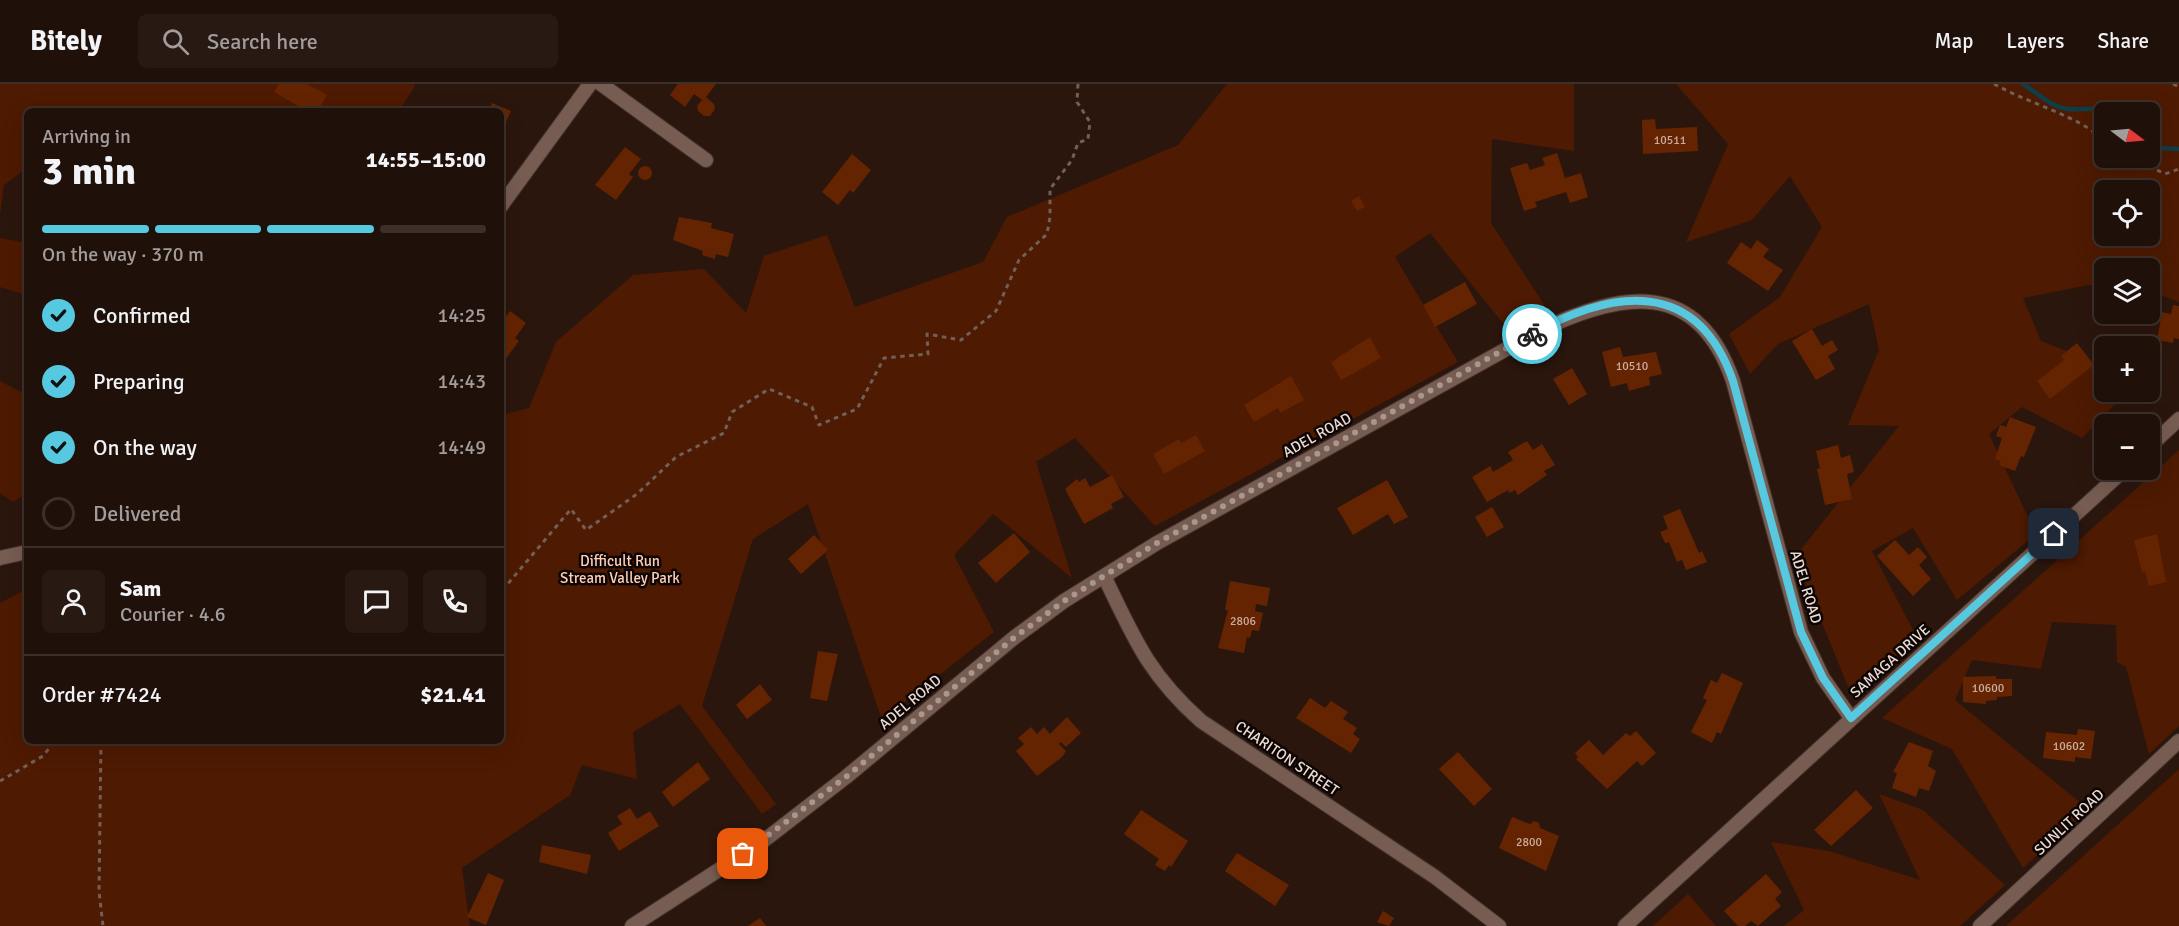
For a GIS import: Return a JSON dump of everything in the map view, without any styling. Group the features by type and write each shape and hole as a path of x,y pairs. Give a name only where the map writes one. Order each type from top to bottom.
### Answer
{"street":[{"path":"504,202 590,84"},
{"path":"601,84 706,160"},
{"name":"ADEL ROAD","path":"632,926 762,842 846,777 1015,637 1104,576 1157,543 1539,331 1594,307 1628,301 1662,304 1678,310 1707,331 1727,363 1801,632 1823,678 1851,718"},
{"path":"2160,437 2179,419"},
{"name":"SAMAGA DRIVE","path":"1625,926 2113,480"},
{"path":"0,558 24,553"},
{"name":"CHARITON STREET","path":"1104,576 1134,641 1159,679 1201,721 1435,877 1499,926"},
{"name":"SUNLIT ROAD","path":"1980,926 2179,741"}],"path":[{"path":"504,586 571,509 586,530 637,494 676,457 724,433 732,412 769,389 812,406 819,425 857,409 884,358 928,354 927,334 961,340 996,311 1019,260 1047,234 1050,217 1050,189 1072,160 1077,143 1088,138 1090,122 1077,102 1078,84"},
{"path":"1994,84 2014,95 2061,112 2094,133"},
{"path":"2173,84 2179,87"},
{"path":"2153,168 2165,174 2179,169"},
{"path":"0,780 43,756 53,744"},
{"path":"101,744 99,891 103,926"}],"green space":[{"path":"0,84 413,84 415,86 401,108 24,108 24,170 4,185 0,215"},
{"name":"Difficult Run Stream Valley Park","path":"1227,84 1574,84 1574,151 1492,139 1491,223 1545,306 1510,332 1430,233 1395,257 1458,362 1155,526 1075,438 1036,462 1072,578 993,514 954,555 994,632 882,720 808,504 753,539 702,706 776,804 762,814 680,704 633,732 637,779 582,765 570,795 462,868 470,926 0,926 0,603 24,591 24,744 504,744 504,414 529,408 556,342 633,275 704,269 746,313 764,256 827,235 855,307 983,262 1007,217 1178,145"},
{"path":"1676,84 2179,84 2179,302 2160,295 2160,258 2094,258 2094,285 2023,298 2041,341 2094,362 2094,402 2117,402 2105,414 2094,414 2094,426 2082,438 2022,407 1989,434 2036,534 1957,600 1913,528 1872,551 1917,638 1851,694 1795,557 1899,426 1848,425 1879,350 1869,304 1778,344 1750,374 1729,334 1780,297 1822,227 1790,176 1752,220 1686,242 1728,144"},
{"path":"0,238 24,242 24,294 0,287"},
{"path":"0,381 24,393 24,495 13,502 0,493"},
{"path":"2179,450 2179,726 2149,754 2126,667 2117,662 2116,625 2052,622 2041,669 1972,660 1955,700 2088,809 2023,868 1952,749 1882,718 2146,480 2160,480 2160,467"},
{"path":"2179,769 2179,926 2006,926"},
{"path":"1879,794 1923,810 2005,885 1960,926 1784,926 1804,910 1771,842 1829,851 1920,880"},
{"path":"1688,894 1716,926 1653,926"}],"building":[{"path":"279,84 307,84 327,95 320,108 302,108 274,92"},
{"path":"678,84 716,84 706,97 714,104 715,109 710,116 704,116 698,111 697,106 702,100 694,94 685,107 670,95"},
{"path":"492,103 504,108 490,108"},
{"path":"504,108 511,111 504,126"},
{"path":"1655,119 1656,129 1697,127 1698,151 1643,154 1642,120"},
{"path":"625,147 641,159 629,174 633,177 616,200 595,185"},
{"path":"1557,153 1565,178 1581,173 1588,197 1570,203 1566,192 1535,202 1537,207 1524,211 1510,168 1527,163 1530,170 1545,165 1542,158"},
{"path":"852,154 871,170 853,193 850,190 838,205 822,192"},
{"path":"642,166 648,166 652,173 648,180 642,180 638,176 638,170"},
{"path":"1359,196 1365,207 1357,211 1351,201"},
{"path":"679,217 712,223 711,228 734,234 728,257 716,254 715,259 702,255 703,251 673,240"},
{"path":"1757,240 1769,249 1763,257 1783,270 1768,291 1727,263 1741,242 1751,249"},
{"path":"1465,282 1477,304 1435,327 1423,305"},
{"path":"2173,305 2179,306 2179,339 2174,338 2173,343 2160,341 2160,336 2158,336 2162,312 2171,314"},
{"path":"510,311 526,323 515,338 519,341 504,361 504,319"},
{"path":"1812,329 1822,346 1832,340 1838,350 1828,356 1835,369 1816,380 1792,341"},
{"path":"1370,337 1381,358 1341,380 1331,362"},
{"path":"2077,343 2094,365 2050,399 2037,381 2064,360 2061,356"},
{"path":"1620,347 1623,357 1656,352 1662,374 1649,377 1650,385 1629,391 1627,383 1611,387 1602,352"},
{"path":"1572,368 1587,394 1569,405 1553,379"},
{"path":"1291,376 1304,400 1280,413 1278,408 1254,422 1244,405"},
{"path":"2010,417 2036,427 2024,457 2021,456 2015,471 1999,465 2001,461 1995,459 2002,438 1996,436 2000,425 2006,427"},
{"path":"1196,435 1205,451 1164,474 1153,454 1179,439 1181,443"},
{"path":"1527,441 1533,450 1542,444 1555,465 1544,471 1547,475 1518,495 1515,490 1509,493 1508,490 1487,502 1472,477 1490,466 1493,472 1513,460 1508,452"},
{"path":"1838,445 1841,458 1850,455 1854,472 1847,474 1852,499 1825,505 1817,469 1820,468 1816,451"},
{"path":"1112,475 1124,497 1111,504 1113,508 1084,524 1065,489 1077,479 1079,482 1085,478 1090,487"},
{"path":"1387,480 1408,517 1394,524 1388,514 1353,535 1337,508"},
{"path":"1492,507 1504,527 1487,537 1475,517"},
{"path":"1680,509 1699,553 1702,551 1707,562 1686,570 1682,560 1677,562 1669,542 1665,543 1660,532 1668,529 1663,516"},
{"path":"1014,533 1030,552 996,583 978,563"},
{"path":"2157,534 2166,582 2149,586 2145,571 2142,572 2134,540"},
{"path":"814,535 828,550 801,574 788,559"},
{"path":"1895,540 1909,555 1918,547 1927,557 1919,565 1931,579 1913,596 1877,556"},
{"path":"1230,581 1270,588 1267,606 1256,604 1255,611 1263,613 1259,631 1252,630 1250,638 1247,637 1244,653 1218,648 1228,610 1225,610"},
{"path":"818,651 838,654 827,701 810,698"},
{"path":"1722,673 1743,683 1721,734 1717,732 1712,743 1691,732 1707,700 1703,698 1711,680 1717,683"},
{"path":"1996,676 1996,679 2012,679 2012,696 1997,697 1997,700 1986,701 1986,704 1963,702 1963,677"},
{"path":"760,684 772,700 747,719 736,705"},
{"path":"1310,698 1325,708 1331,701 1348,712 1343,719 1357,728 1353,734 1360,739 1351,753 1296,718"},
{"path":"1067,717 1081,733 1066,747 1061,742 1059,744 1066,751 1062,757 1037,776 1016,751 1024,744 1018,738 1031,727 1037,734 1044,727 1050,734"},
{"path":"2078,729 2095,731 2091,759 2075,757 2075,762 2043,758 2046,732 2077,735"},
{"path":"1636,731 1656,753 1642,766 1637,761 1607,789 1576,759 1578,757 1575,753 1589,740 1603,755 1626,733 1630,736"},
{"path":"1909,742 1933,751 1928,766 1936,771 1929,791 1919,788 1916,797 1892,788 1897,773 1893,772"},
{"path":"1458,752 1492,789 1474,806 1439,769"},
{"path":"698,762 710,779 673,807 662,792"},
{"path":"1856,790 1873,808 1831,846 1814,830"},
{"path":"630,808 637,819 650,811 659,826 619,851 608,833 622,824 617,816"},
{"path":"1141,810 1188,841 1171,867 1169,865 1165,871 1155,865 1159,859 1124,834"},
{"path":"1512,817 1530,824 1534,821 1539,823 1540,828 1559,836 1546,871 1499,848"},
{"path":"542,845 591,855 587,874 539,862"},
{"path":"1237,853 1289,885 1275,906 1225,871"},
{"path":"488,873 504,880 486,925 467,917"},
{"path":"1766,874 1782,892 1775,899 1781,906 1758,926 1751,921 1745,926 1738,926 1724,911"},
{"path":"1383,911 1394,918 1389,926 1377,922"},
{"path":"760,918 766,926 748,926"}],"waterway":[{"path":"2023,84 2062,108 2094,109"},
{"path":"2160,147 2179,149"}],"way so far":[{"path":"743,854 846,777 1015,637 1064,601 1157,543 1532,334"}],"route":[{"path":"1532,334 1594,307 1628,301 1662,304 1678,310 1707,331 1727,363 1733,381 1801,632 1823,678 1851,718 1892,684 2054,534"}]}
